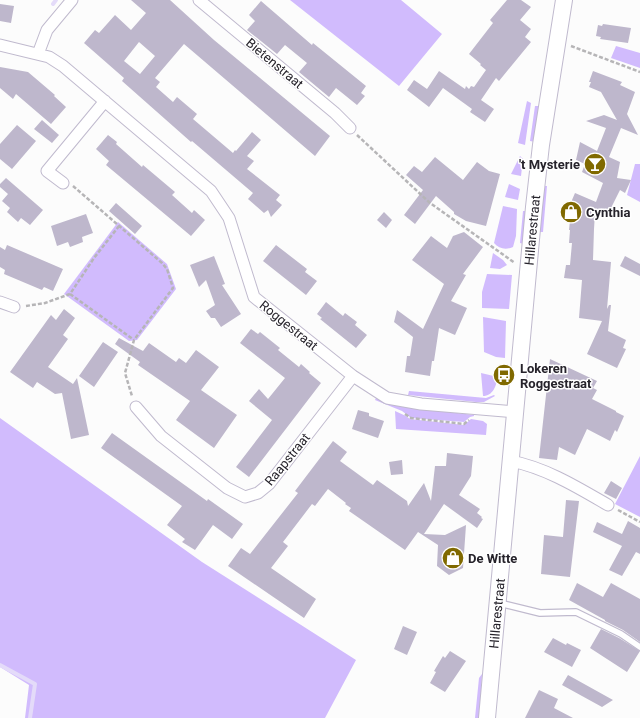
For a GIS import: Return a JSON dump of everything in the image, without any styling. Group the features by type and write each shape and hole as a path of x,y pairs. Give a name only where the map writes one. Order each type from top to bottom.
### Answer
{"main road":[{"name":"Hillarestraat","path":"487,718 528,270 541,145 564,0"}],"street":[{"path":"38,54 48,30 72,0"},
{"name":"Bietenstraat","path":"200,0 335,113 350,128"},
{"name":"Roggestraat","path":"0,45 49,57 63,66 211,191 229,218 254,297 353,376 387,398 422,404 515,412"},
{"path":"63,183 47,171 105,101"},
{"path":"0,302 14,307"},
{"name":"Raapstraat","path":"136,407 161,436 227,488 245,497 258,493 269,484 353,376"},
{"path":"510,461 527,465 572,484 608,505"}],"lane":[{"path":"497,603 540,613 576,612 621,634 640,647"}],"path":[{"path":"557,42 586,50 640,72"},
{"path":"350,128 430,203 510,261 528,270"},
{"path":"63,183 73,186 81,192 167,269 173,288 134,340 124,372 136,407"},
{"path":"14,307 45,303 70,294 118,226"},
{"path":"70,294 134,340"},
{"path":"608,505 640,522"}],"shaded area":[{"path":"290,0 401,0 442,34 399,86"},
{"path":"616,46 640,53 640,68 611,58"},
{"path":"527,101 531,103 525,145 518,143"},
{"path":"535,106 540,106 535,142 530,141"},
{"path":"520,156 523,159 521,176 511,174"},
{"path":"635,164 640,164 640,202 627,195"},
{"path":"509,184 520,189 518,200 505,197"},
{"path":"543,186 547,186 543,232 538,232"},
{"path":"503,206 517,209 516,236 513,247 508,248 500,248 494,243"},
{"path":"523,211 528,211 524,244 520,243"},
{"path":"118,222 167,264 176,289 137,340 129,341 64,294"},
{"path":"493,253 507,265 500,269 490,268"},
{"path":"487,274 512,275 509,309 482,308 482,292"},
{"path":"483,317 506,321 505,358 496,357 484,352"},
{"path":"481,373 498,377 494,390 486,396 483,396"},
{"path":"409,391 486,398 495,396 484,402 476,402 408,395"},
{"path":"376,398 396,405 474,416 470,417 464,422 411,418 402,411 375,400"},
{"path":"395,411 410,419 464,425 471,419 483,421 487,424 486,435 396,429"},
{"path":"0,418 202,562 356,660 325,718 25,718 29,685 0,667"},
{"path":"640,456 640,517 615,504"},
{"path":"482,674 480,718 475,718 479,678"}],"building":[{"path":"131,0 170,0 214,40 330,136 315,156 184,44 155,78 160,82 156,87 173,102 177,97 197,114 193,119 233,153 252,132 261,140 247,156 254,161 247,169 280,195 276,200 282,205 271,217 268,210 264,213 248,199 253,193 192,141 191,142 122,81 124,78 84,43 95,30 99,33 115,15 131,30 146,13","holes":["139,42 155,56 140,74 124,61"]},
{"path":"507,0 521,0 531,7 520,20 531,29 525,37 531,42 499,81 496,78 481,100 494,109 485,122 470,112 472,109 443,88 429,107 407,90 414,80 427,89 439,71 465,89 466,86 469,89 471,86 474,87 486,70 469,54 493,23 490,20"},
{"path":"261,1 312,45 313,43 366,86 361,93 365,96 357,105 336,88 329,97 299,72 307,63 285,45 277,54 247,30 255,21 249,15"},
{"path":"0,4 14,6 11,23 0,21"},
{"path":"603,24 631,28 628,43 600,39 601,37 596,36 598,25 602,26"},
{"path":"0,67 28,72 55,95 54,96 66,107 51,124 16,94 13,99 0,88"},
{"path":"593,71 622,82 620,85 635,92 627,114 638,135 621,128 609,157 620,162 617,178 631,180 625,193 620,190 606,218 595,213 593,260 611,262 607,309 609,305 611,305 608,331 626,340 623,348 626,349 617,368 587,354 602,321 579,318 582,280 564,278 566,265 570,265 572,243 569,243 569,230 572,200 575,193 596,202 603,183 582,172 585,164 576,160 580,142 597,151 606,128 586,121 604,115 617,120 601,92 589,87 591,82 589,82"},
{"path":"42,120 59,135 52,143 34,129"},
{"path":"17,125 36,141 12,169 0,159 0,144"},
{"path":"108,135 142,167 143,165 175,192 172,195 192,213 194,210 205,220 191,236 106,165 109,161 96,149"},
{"path":"435,157 463,180 477,162 489,171 500,174 486,226 466,221 454,214 454,212 436,196 415,224 404,215 423,190 406,175 414,166 422,172"},
{"path":"6,178 43,210 30,225 21,218 18,222 7,212 10,208 2,201 8,194 0,187 0,184"},
{"path":"116,203 142,226 135,234 109,211"},
{"path":"384,212 392,220 386,228 377,220"},
{"path":"86,214 93,233 82,237 83,242 70,247 68,242 57,246 51,226"},
{"path":"464,232 483,247 463,274 466,275 451,301 467,308 455,335 439,328 430,376 405,372 407,356 410,356 413,337 394,322 397,310 423,329 444,284 412,260 431,236 447,248 453,236"},
{"path":"7,245 63,269 53,291 44,287 42,290 4,274 5,270 0,267 0,247 5,250"},
{"path":"276,245 307,269 305,272 317,281 306,295 263,261"},
{"path":"214,256 225,284 222,285 241,314 221,327 215,318 211,318 206,311 215,305 206,280 199,287 190,265"},
{"path":"625,256 640,264 640,276 620,266"},
{"path":"326,302 343,316 345,313 357,322 355,325 367,335 356,348 320,319 322,318 317,314"},
{"path":"64,309 75,318 63,335 68,339 48,367 73,384 77,378 89,435 71,439 62,393 55,394 37,382 33,388 10,372 51,315 56,320"},
{"path":"251,329 258,334 260,332 280,348 278,350 299,367 301,364 321,383 249,477 236,467 272,420 249,401 259,389 268,399 285,378 240,343"},
{"path":"119,338 143,351 149,343 176,362 179,358 186,363 196,350 219,367 201,390 237,415 214,448 176,420 190,401 138,365 140,362 115,344"},
{"path":"103,342 118,352 94,387 79,376"},
{"path":"550,359 597,381 593,388 597,390 592,399 624,416 617,432 615,430 610,441 587,429 575,455 559,447 557,460 539,458"},
{"path":"358,410 369,413 369,416 384,421 378,438 352,429"},
{"path":"112,433 207,501 208,499 243,524 232,539 213,525 195,550 182,542 185,539 167,525 182,506 101,448"},
{"path":"333,441 347,452 340,461 373,485 377,480 407,501 408,506 424,483 431,501 435,466 446,466 447,453 473,456 471,476 459,495 480,509 477,513 483,519 477,528 444,504 424,534 445,535 466,525 463,568 449,575 437,566 438,545 418,532 405,550 349,511 351,508 328,489 315,506 312,504 283,542 288,546 271,568 316,599 304,618 228,566 241,548 250,554 298,493 295,491"},
{"path":"402,460 403,474 391,475 389,462"},
{"path":"611,481 622,488 616,499 604,493"},
{"path":"566,500 579,501 570,577 541,574 544,535 563,537"},
{"path":"628,521 640,528 640,554 636,552 622,576 609,570 622,546 593,532 597,522 622,534"},
{"path":"577,583 603,597 611,583 640,599 640,642 623,630 569,600"},
{"path":"403,626 417,632 407,655 394,649"},
{"path":"601,629 640,651 627,672 590,648"},
{"path":"553,638 566,645 567,643 581,650 572,667 544,652"},
{"path":"450,651 466,661 445,692 430,683 436,672 434,671 443,656 445,658"},
{"path":"568,675 613,700 602,707 562,685"},
{"path":"539,690 558,699 554,708 573,718 525,718"}],"waterway":[{"path":"53,4 56,0"},
{"path":"0,665 35,684 30,718"}],"place":[{"name":"'t Mysterie","path":"595,164"},
{"name":"Cynthia","path":"571,212"},
{"name":"Lokeren Roggestraat","path":"504,375"},
{"name":"De Witte","path":"453,558"}]}
